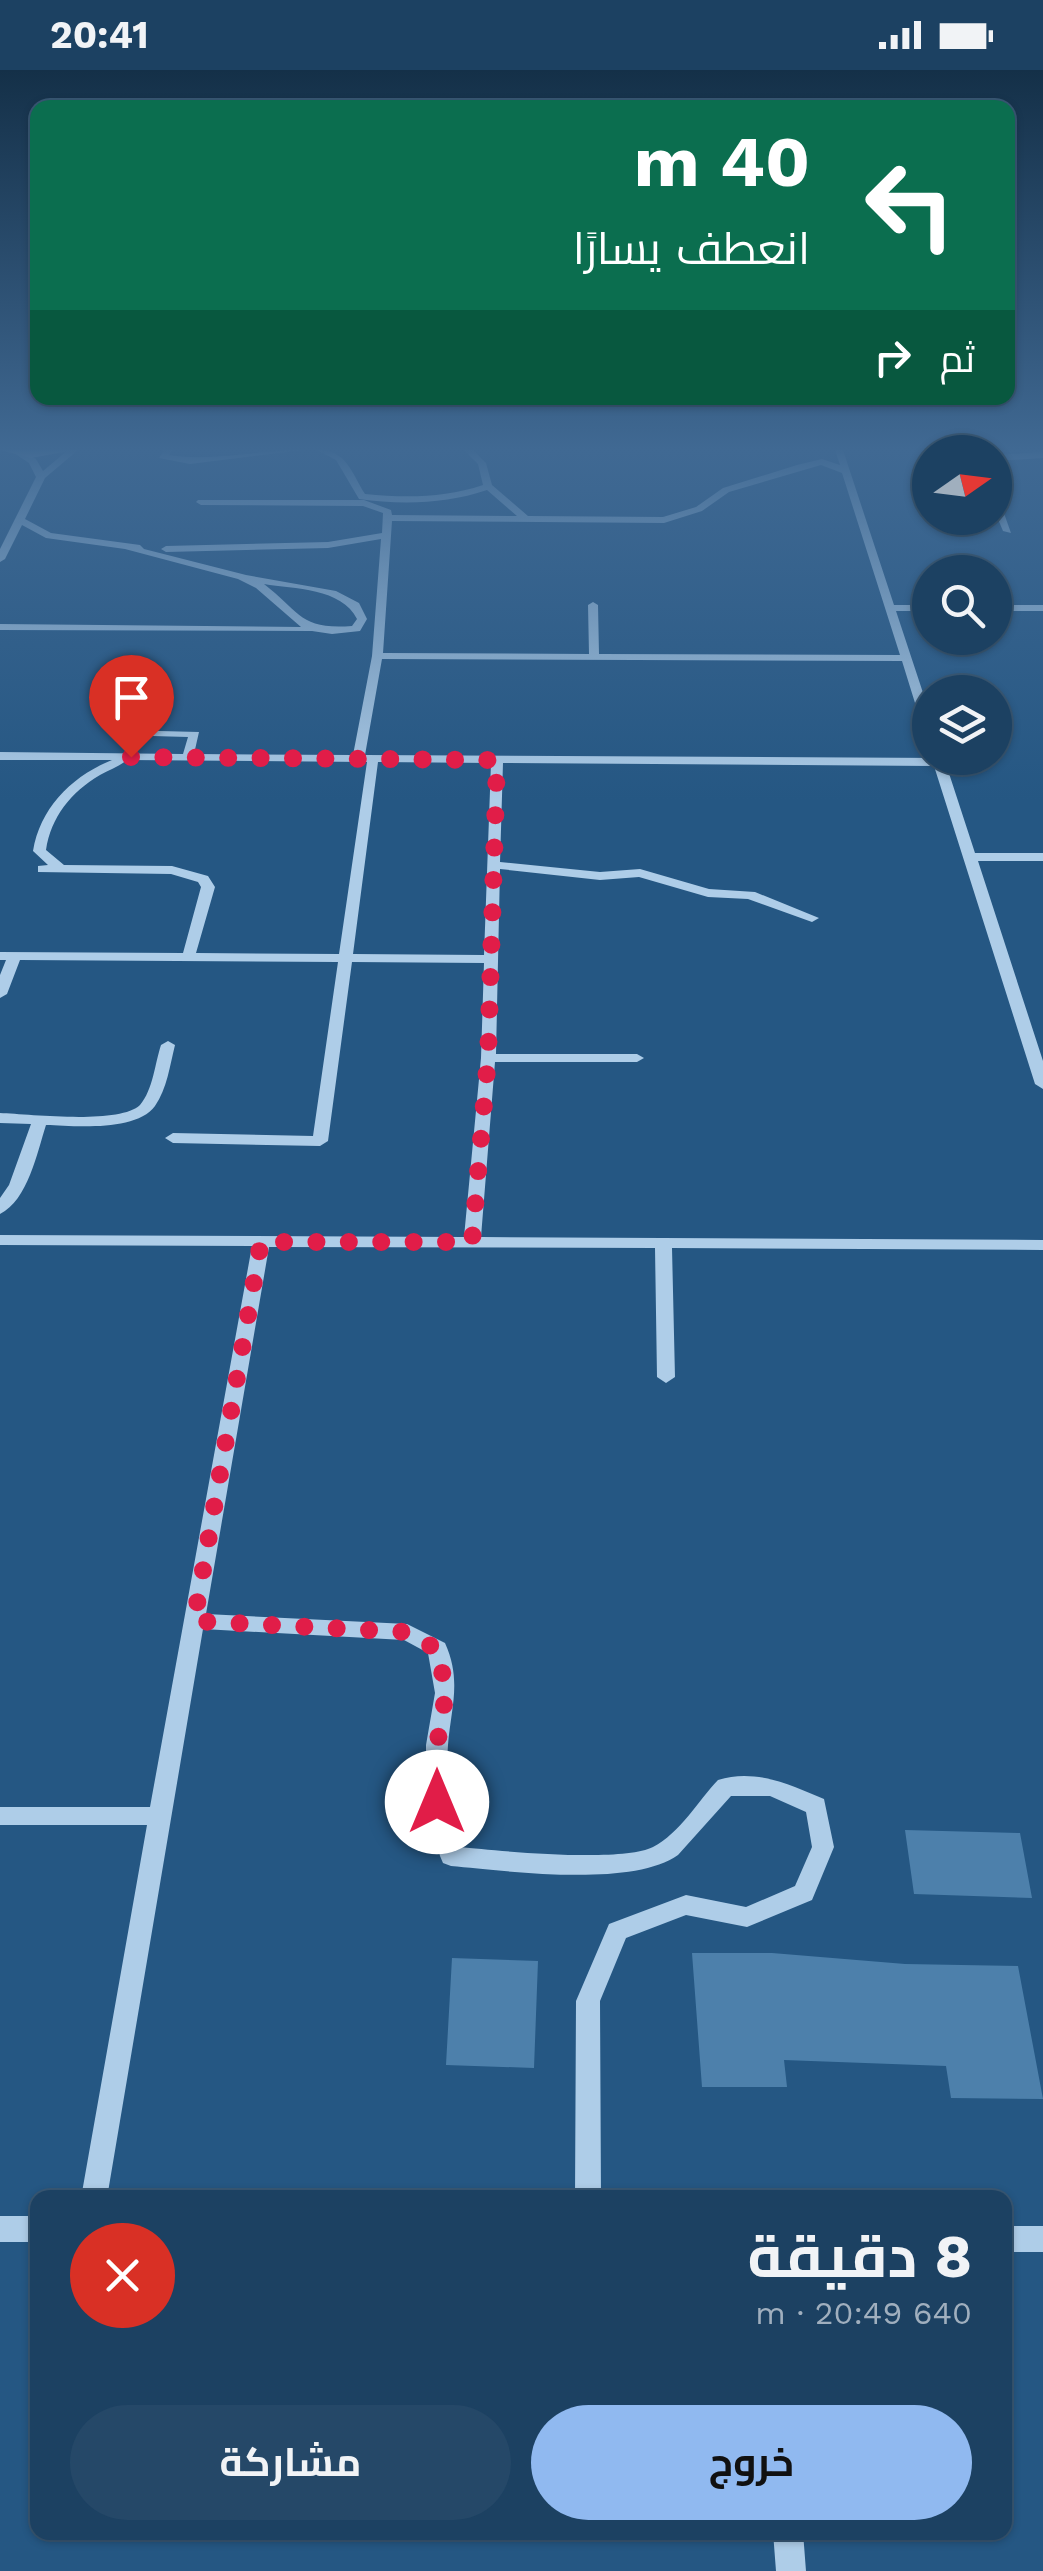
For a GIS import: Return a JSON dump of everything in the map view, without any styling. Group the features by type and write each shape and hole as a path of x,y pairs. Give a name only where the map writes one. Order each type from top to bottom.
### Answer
{"street":[{"path":"0,627 277,628 331,632 356,629 362,619 354,605 332,594 202,567"},
{"path":"173,1138 320,1141 385,567"},
{"path":"877,567 912,676"},
{"path":"246,578 303,627 378,640"},
{"path":"593,605 594,656"},
{"path":"890,608 912,608"},
{"path":"1012,608 1043,608"},
{"path":"377,656 906,658"},
{"path":"120,733 195,734 187,758"},
{"path":"0,756 912,760"},
{"path":"61,869 39,850 40,834 52,812 104,766 131,757"},
{"path":"472,1242 488,1058 497,760"},
{"path":"944,775 1043,1084"},
{"path":"970,857 1043,857"},
{"path":"496,866 566,874 640,873 708,893 750,895 812,918"},
{"path":"44,869 172,870 203,879 208,888 188,958"},
{"path":"0,994 7,956 492,959"},
{"path":"0,1118 124,1118 142,1110 152,1096 168,1045"},
{"path":"488,1058 637,1058"},
{"path":"0,1210 17,1186 42,1118"},
{"path":"0,1240 1043,1245"},
{"path":"95,2190 261,1242"},
{"path":"663,1243 666,1378"},
{"path":"194,1621 407,1632 438,1650 446,1693 437,1745 437,1802 451,1856 501,1861 631,1862 660,1856 726,1787 771,1786 816,1806 822,1847 804,1894 747,1916 686,1906 617,1931 588,2002 588,2190"},
{"path":"0,1816 160,1816"},
{"path":"0,2229 30,2229"},
{"path":"1012,2239 1043,2240"},
{"path":"789,2540 791,2571"}],"building":[{"path":"905,1830 1020,1833 1032,1898 914,1894"},
{"path":"692,1953 772,1953 905,1964 1018,1966 1043,2099 951,2098 946,2066 784,2060 787,2087 702,2087"},
{"path":"452,1958 538,1961 534,2068 446,2065"}],"route":[{"path":"131,757 497,760 488,1058 472,1242 261,1242 194,1621 407,1632 438,1650 446,1693 437,1745 437,1802"}]}
